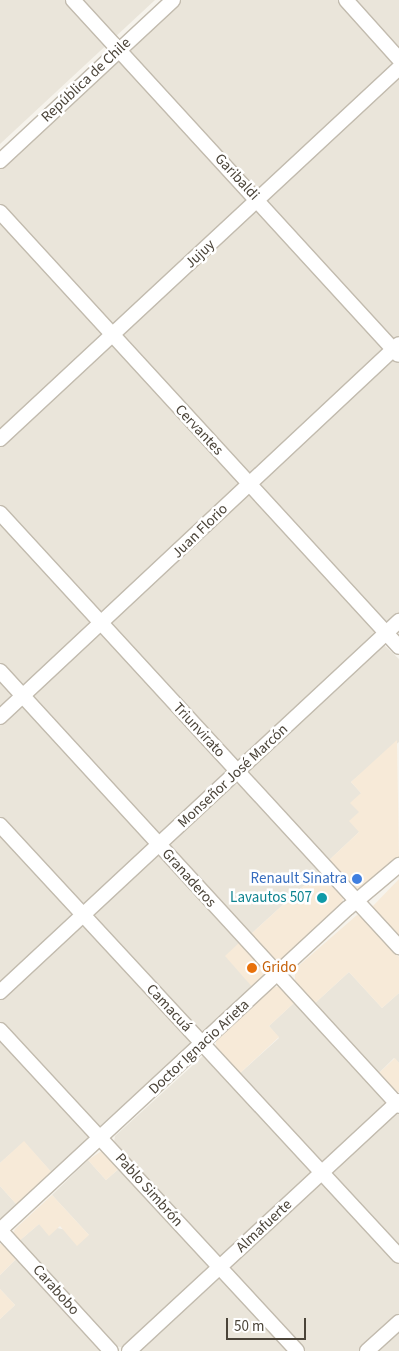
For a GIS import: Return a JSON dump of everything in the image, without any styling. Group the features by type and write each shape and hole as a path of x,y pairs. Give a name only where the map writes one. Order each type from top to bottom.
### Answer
{"street":[{"name":"Garibaldi","path":"73,0 397,350"},
{"name":"República de Chile","path":"0,161 173,0"},
{"path":"346,0 399,59"},
{"name":"Jujuy","path":"0,439 399,68"},
{"name":"Cervantes","path":"0,212 399,647"},
{"name":"Juan Florio","path":"0,717 101,625 249,483 397,350"},
{"name":"Triunvirato","path":"0,513 399,948"},
{"name":"Monseñor José Marcón","path":"0,992 399,621"},
{"name":"Granaderos","path":"0,671 158,845 398,1103"},
{"name":"Camacuá","path":"0,825 399,1256"},
{"name":"Doctor Ignacio Arieta","path":"0,1230 277,974 399,866"},
{"name":"Pablo Simbrón","path":"0,1030 297,1351"},
{"name":"Almafuerte","path":"129,1351 398,1103"},
{"name":"Carabobo","path":"0,1230 111,1351"},
{"path":"366,1351 399,1322"}],"shaded area":[{"path":"0,0 155,0 0,144"},
{"path":"178,0 399,0 399,613 74,915 191,1040 190,1045 100,1126 0,1023 0,165"},
{"path":"383,644 399,659 399,742 351,782 361,793 359,832 326,863 248,774 248,770"},
{"path":"397,740 399,859 358,895 326,863 359,832 349,821 359,812 350,803 361,793 351,782"},
{"path":"239,784 319,872 251,934 169,847 170,842 231,785"},
{"path":"159,854 241,941 254,989 206,1033 201,1033 94,917 97,909"},
{"path":"319,872 343,898 342,907 281,961 274,960 251,934"},
{"path":"399,879 399,943 370,909"},
{"path":"357,915 362,917 399,957 399,993 382,1008 349,972 313,1005 295,985 295,969"},
{"path":"241,941 267,970 267,975 254,989 225,956"},
{"path":"349,972 382,1008 399,993 399,1063 394,1058 378,1074 313,1005"},
{"path":"283,986 296,1001 269,1026 279,1037 238,1075 216,1050 216,1041 274,987"},
{"path":"296,1001 385,1102 386,1106 325,1161 318,1160 238,1075 279,1038 269,1026"},
{"path":"0,1034 90,1135 90,1139 53,1174 24,1142 0,1163"},
{"path":"203,1056 208,1057 320,1178 399,1106 399,1351 140,1351 231,1268 115,1148 114,1142 115,1136"},
{"path":"395,1058 399,1063 399,1092 393,1090 378,1074"},
{"path":"24,1141 53,1174 18,1206 0,1186 0,1163"},
{"path":"103,1150 122,1166 106,1180 88,1160"},
{"path":"88,1160 106,1180 122,1166 210,1265 209,1270 126,1348 115,1346 18,1242 39,1224 89,1235 52,1195"},
{"path":"0,1186 18,1206 2,1218 0,1218"},
{"path":"52,1195 89,1235 77,1246 60,1226 49,1236 39,1224 18,1242 13,1233 15,1229"},
{"path":"4,1243 18,1257 0,1275 0,1244"},
{"path":"18,1257 105,1351 0,1351 0,1319 15,1305 0,1289 0,1275"},
{"path":"0,1289 15,1305 0,1319"}],"place":[{"name":"Renault Sinatra","path":"357,879"},
{"name":"Lavautos 507","path":"322,898"},
{"name":"Grido","path":"252,968"}]}
